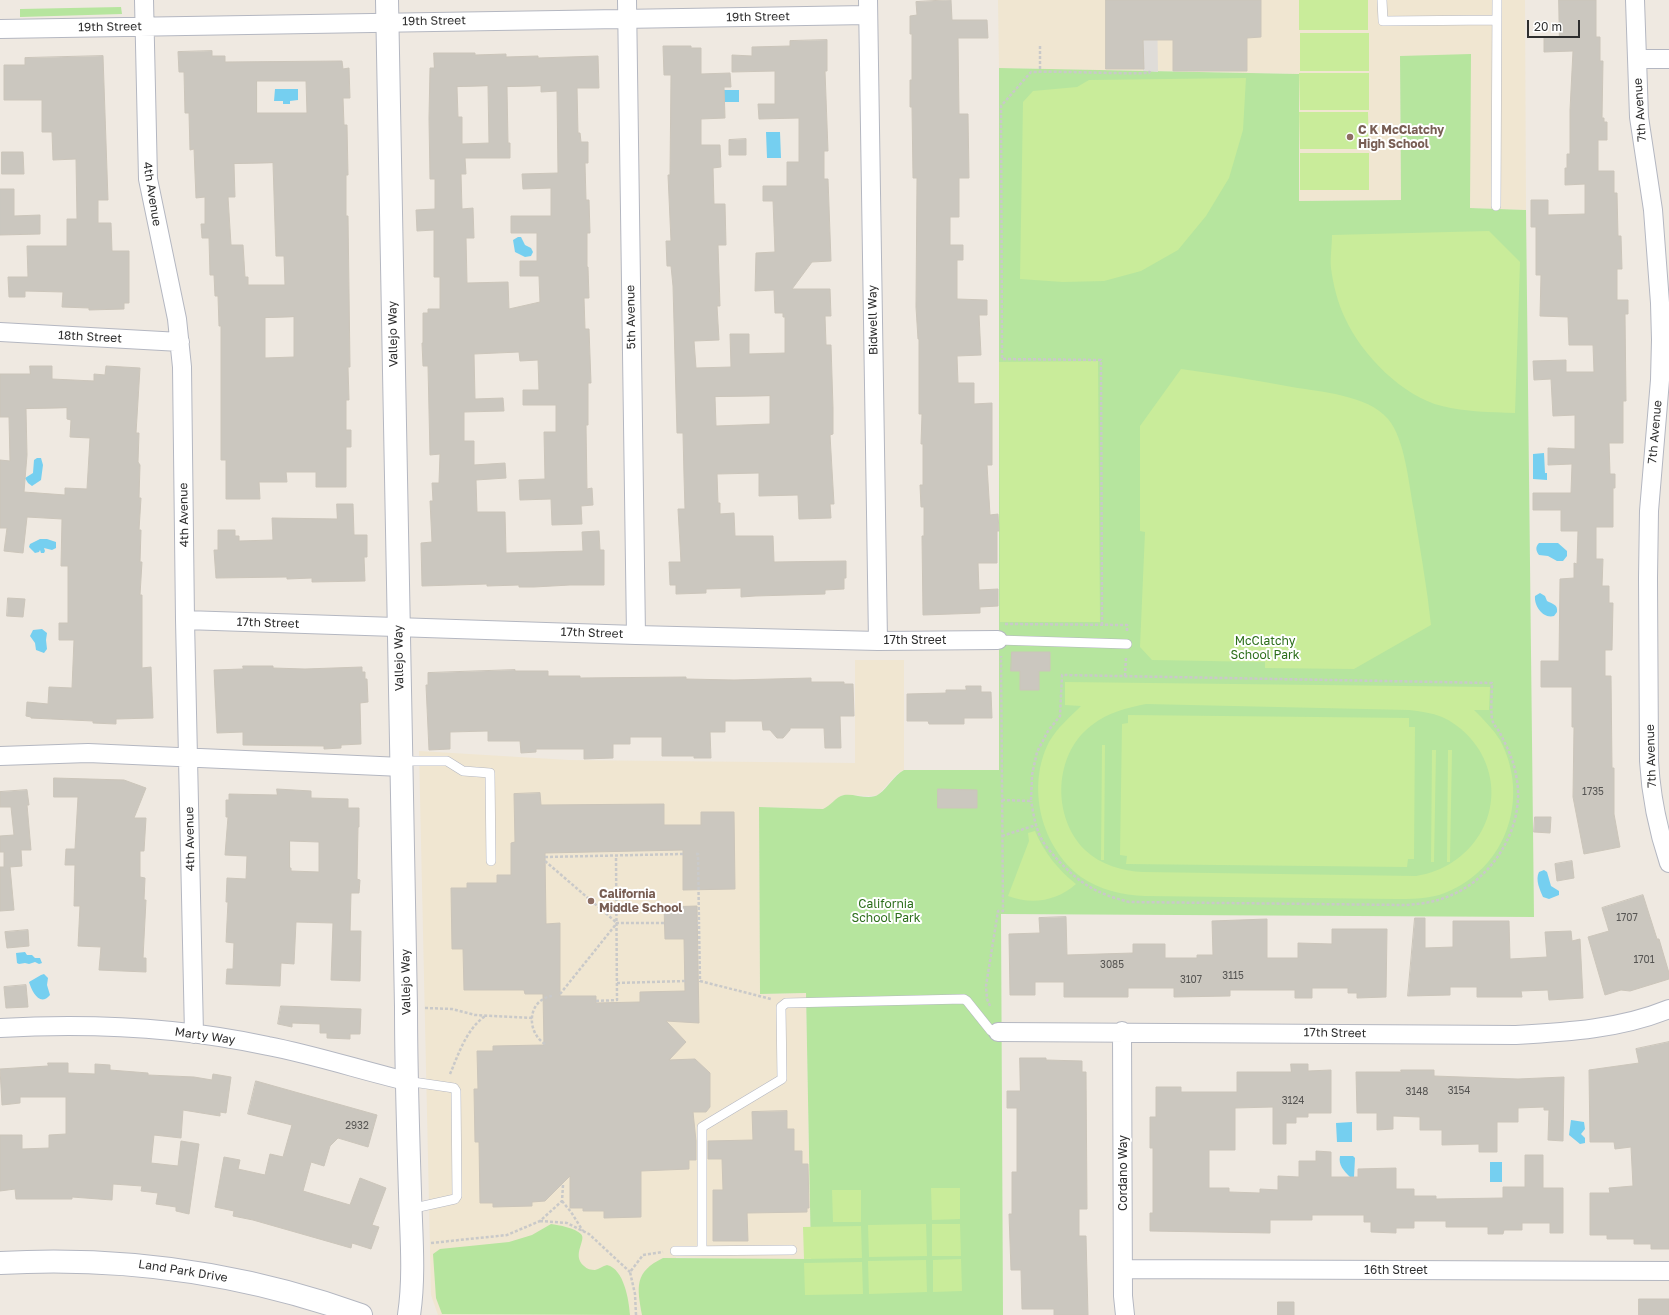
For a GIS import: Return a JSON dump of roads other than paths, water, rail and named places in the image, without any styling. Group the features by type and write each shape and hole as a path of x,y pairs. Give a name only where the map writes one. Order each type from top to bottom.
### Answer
{"street":[{"name":"4th Avenue","path":"144,0 148,179 180,342 182,367 185,620 194,1034"},
{"name":"Vallejo Way","path":"387,0 398,627 402,764 406,1081 412,1296 409,1315"},
{"name":"5th Avenue","path":"627,0 636,635"},
{"name":"7th Avenue","path":"1635,0 1639,117 1653,210 1661,340 1660,380 1650,511 1648,578 1649,761 1650,785 1655,813 1669,863"},
{"name":"19th Street","path":"0,29 627,19 868,8"},
{"name":"Bidwell Way","path":"868,8 878,640"},
{"path":"1637,59 1669,59"},
{"name":"18th Street","path":"0,332 180,342"},
{"name":"17th Street","path":"185,620 636,635 878,640 1000,640"},
{"path":"0,756 88,753 188,759 402,764"},
{"name":"17th Street","path":"998,1032 1122,1031 1516,1035 1597,1029 1629,1023 1669,1009"},
{"name":"Marty Way","path":"0,1028 104,1026 194,1034 267,1045 406,1081"},
{"name":"Cordano Way","path":"1122,1031 1123,1269 1125,1315"},
{"name":"Land Park Drive","path":"0,1263 76,1261 131,1263 236,1279 300,1295 361,1315"},
{"name":"16th Street","path":"1123,1269 1669,1271"}],"lane":[{"path":"1382,0 1382,21 1497,20"},
{"path":"1496,206 1497,0"},
{"path":"1000,640 1127,644"},
{"path":"402,764 447,761 463,771 490,772 491,861"},
{"path":"702,1251 702,1127 782,1079 781,1007 786,1003 964,999 967,1000 991,1031 998,1032"},
{"path":"406,1081 445,1086 454,1088 456,1091 457,1196 455,1199 410,1209"},
{"path":"675,1251 792,1250"}],"water":[{"path":"275,89 298,89 298,100 290,101 290,104 283,104 283,101 274,101"},
{"path":"716,90 739,90 739,102 716,102"},
{"path":"766,132 780,132 781,158 767,158"},
{"path":"521,237 525,245 531,248 533,252 531,256 525,257 515,252 513,240"},
{"path":"1544,453 1545,473 1547,473 1547,480 1533,479 1533,454"},
{"path":"41,458 43,465 41,480 32,486 25,478 33,473 34,460"},
{"path":"40,539 47,539 56,542 56,548 52,550 44,548 44,553 41,553 40,550 39,552 35,553 29,547 30,544"},
{"path":"1539,543 1558,543 1567,551 1567,556 1563,561 1557,561 1548,556 1539,555 1536,549"},
{"path":"1540,593 1545,596 1547,601 1557,607 1557,612 1554,616 1546,616 1538,608 1535,596"},
{"path":"42,629 47,633 47,649 44,653 36,650 35,643 30,636 33,630"},
{"path":"1544,870 1547,872 1551,886 1559,891 1559,895 1549,899 1543,897 1539,888 1538,875 1539,872"},
{"path":"25,952 27,955 40,958 42,963 17,963 16,953"},
{"path":"44,974 48,978 47,985 50,995 46,998 40,999 34,994 29,982"},
{"path":"1571,1120 1584,1122 1585,1129 1581,1134 1585,1138 1585,1143 1580,1144 1569,1135"},
{"path":"1352,1122 1352,1142 1337,1142 1336,1123"},
{"path":"1340,1156 1353,1156 1355,1158 1354,1177 1350,1177 1342,1168"},
{"path":"1490,1162 1502,1162 1502,1182 1490,1182"}],"place":[{"name":"C K McClatchy High School","path":"1350,137"},
{"name":"California Middle School","path":"591,901"}],"park label":[{"name":"McClatchy School Park","path":"1265,648"},
{"name":"California School Park","path":"886,911"}]}
